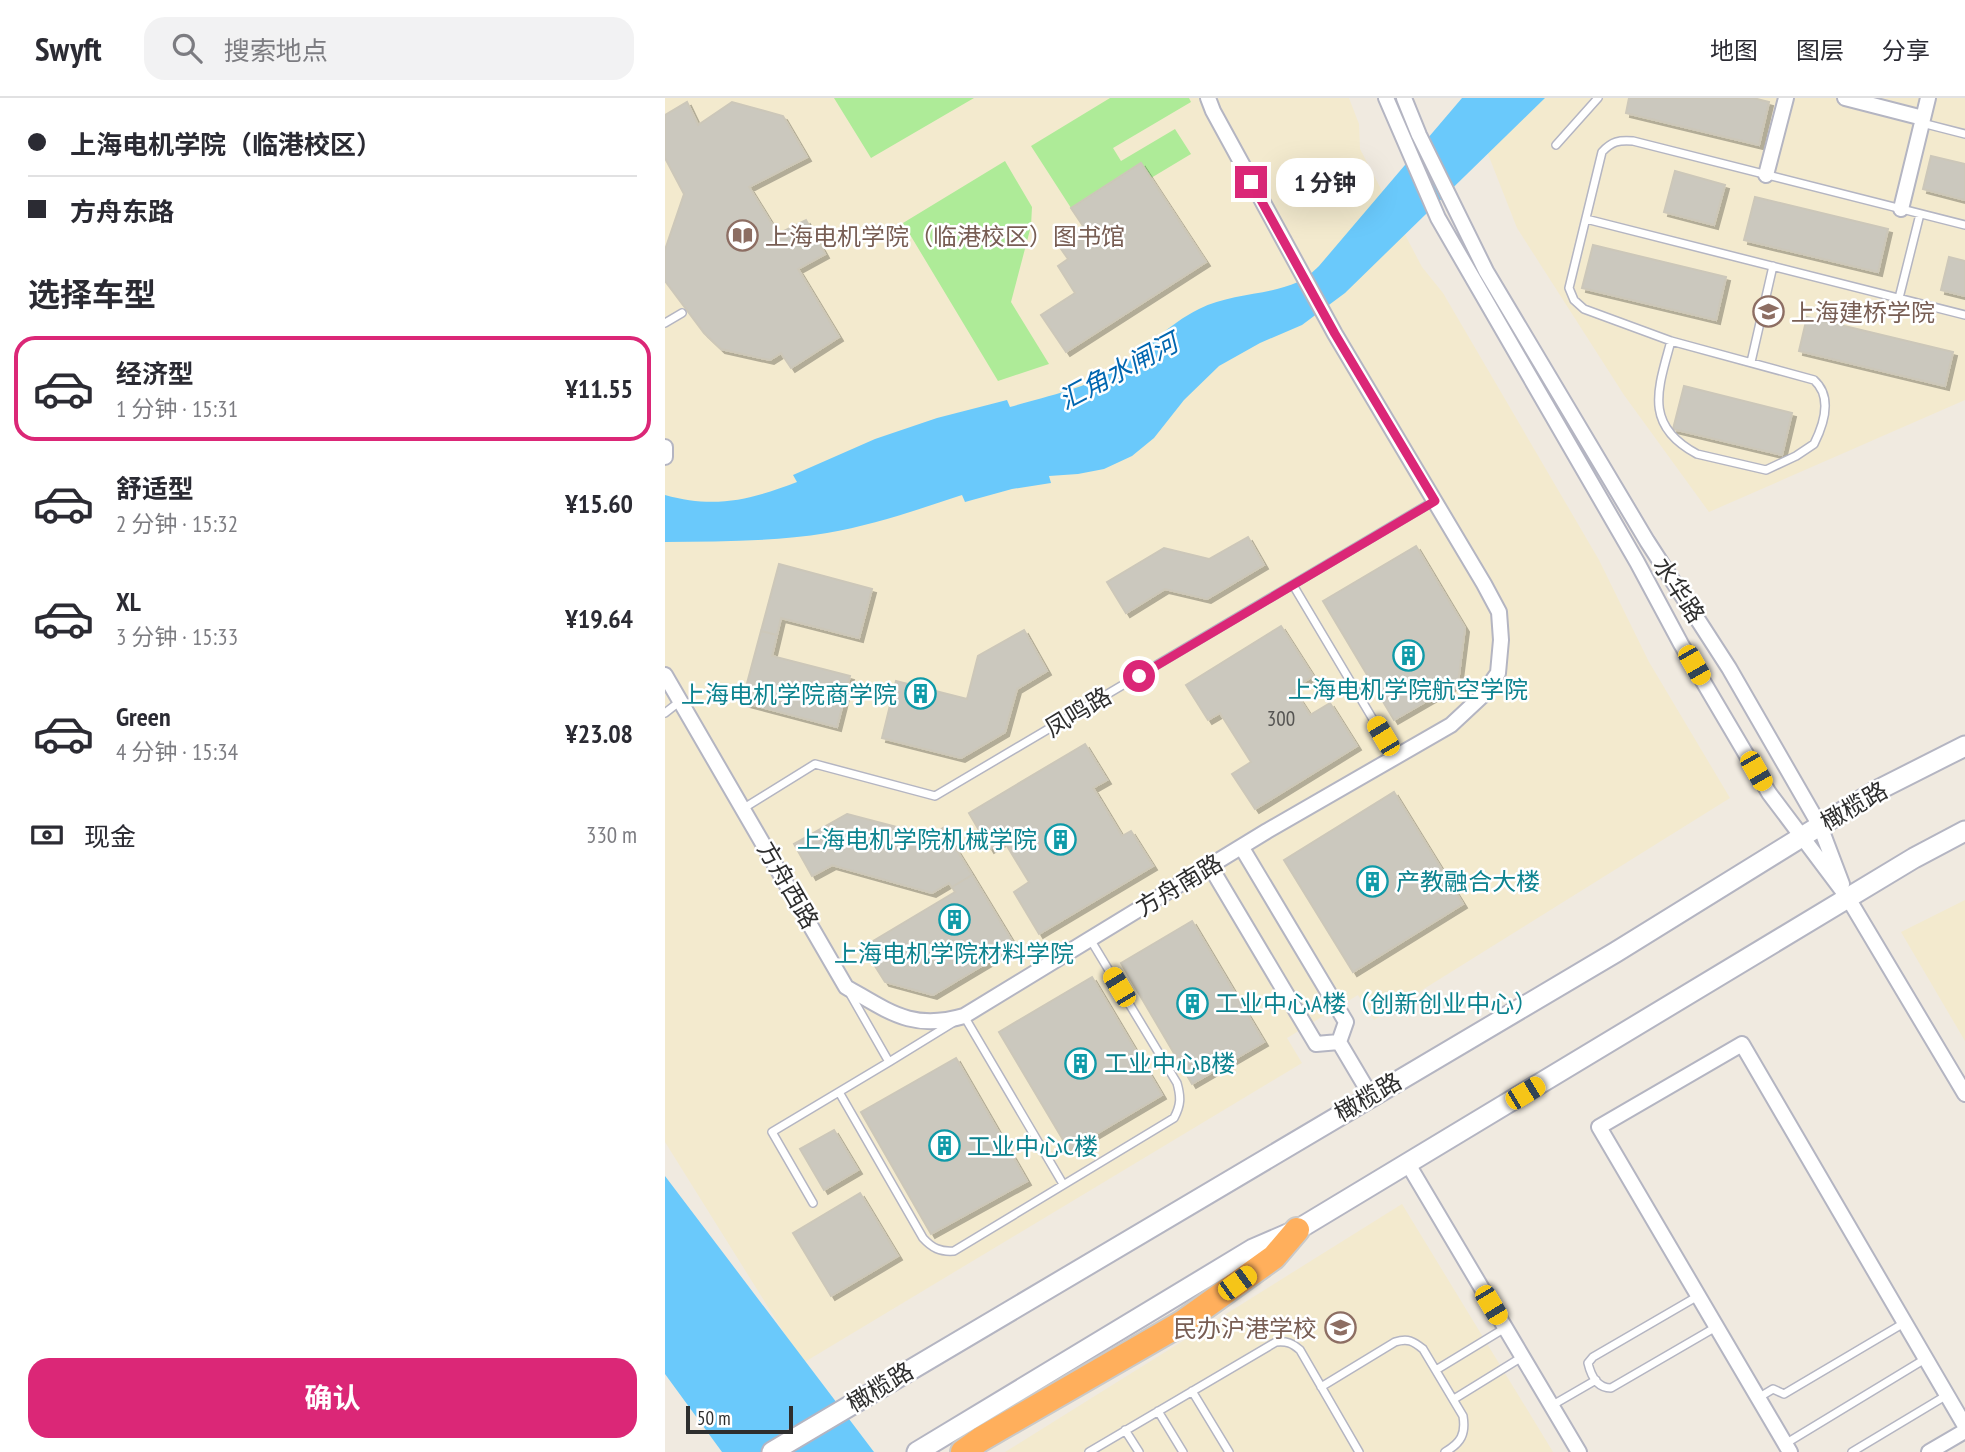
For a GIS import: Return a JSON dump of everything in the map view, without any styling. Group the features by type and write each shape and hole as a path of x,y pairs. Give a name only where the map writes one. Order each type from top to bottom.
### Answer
{"highway":[{"path":"972,1446 1182,1323 1274,1257 1297,1230"}],"main road":[{"name":"橄榄路","path":"772,1452 1616,952 1876,791 1965,746"},
{"path":"1938,760 1965,752"},
{"path":"917,1452 1253,1250 1297,1230 1848,898 1965,831"}],"street":[{"name":"方舟南路","path":"964,1016 1210,866 1451,725 1481,697 1498,673 1501,640 1499,612 1335,334 1208,98"},
{"name":"水华路","path":"1386,98 1439,218 1637,562 1681,644 1769,793 1848,898"},
{"name":"水华路","path":"1404,98 1452,205 1486,271 1647,541 1729,668 1820,826 1848,898"},
{"path":"1766,175 1786,98"},
{"path":"1845,98 1923,121"},
{"path":"1901,209 1928,98"},
{"path":"665,447 665,457"},
{"name":"方舟西路","path":"665,675 846,987"},
{"path":"1242,848 1346,1022 1339,1042 1371,1096"},
{"path":"1210,866 1316,1044 1339,1042"},
{"path":"1848,898 1964,1089"},
{"path":"846,987 898,1017 929,1023 964,1016"},
{"path":"1788,1448 1599,1127 1742,1044 1965,1428 1929,1452"},
{"path":"1408,1164 1579,1452"}],"lane":[{"path":"1556,145 1598,98"},
{"path":"1923,121 1965,134"},
{"path":"1671,341 1658,390 1659,412 1677,439 1697,454 1766,470 1814,444 1826,400 1824,392 1814,380 1671,341 1584,309 1574,300 1569,288 1602,152 1619,140 1633,141 1965,225"},
{"path":"1899,298 1920,214"},
{"path":"1586,219 1965,315"},
{"path":"1751,362 1773,266"},
{"path":"665,323 682,313"},
{"name":"凤鸣路","path":"744,808 815,764 935,796 1435,501"},
{"path":"1293,585 1396,758"},
{"path":"665,713 680,702"},
{"path":"839,1092 923,1238 931,1247 942,1252 954,1251 1174,1118 1181,1097 1177,1083 1090,939"},
{"path":"846,987 889,1062"},
{"path":"813,1203 772,1132 964,1016 1063,1184"},
{"path":"1698,1296 1593,1357 1588,1363 1596,1380 1604,1388 1611,1388 1716,1327"},
{"path":"1758,1398 1773,1389 1784,1394 1905,1323"},
{"path":"1436,1370 1505,1328"},
{"path":"1321,1387 1395,1342 1405,1339 1413,1341 1423,1349 1463,1416 1465,1428 1462,1438 1457,1446 1445,1452"},
{"path":"1092,1451 1276,1342 1285,1341 1300,1350 1359,1452"},
{"path":"1454,1399 1522,1357"},
{"path":"1788,1448 1926,1359"},
{"path":"1551,1406 1596,1380"},
{"path":"1192,1391 1229,1452"},
{"path":"1852,1452 1947,1395"},
{"path":"1158,1411 1183,1452"},
{"path":"1125,1430 1139,1452"}],"shaded area":[{"path":"665,98 1349,98 1359,124 1360,149 1422,267 1443,293 1599,560 1649,662 1730,798 1374,1020 1358,995 1287,1038 1302,1063 803,1363 665,1142"},
{"name":"上海建桥学院","path":"1466,98 1965,98 1965,400 1709,512 1624,395 1517,228"},
{"path":"1965,900 1965,1041 1901,932"},
{"name":"民办沪港学校","path":"1402,1204 1553,1452 1005,1452"}],"green space":[{"path":"834,98 974,98 871,158"},
{"path":"1110,98 1189,98 1191,102 1113,148 1121,161 1175,129 1191,154 1151,178 1141,163 1071,208 1031,146"},
{"path":"1005,161 1032,207 1031,226 1011,302 1049,364 998,381 903,223"}],"water":[{"name":"汇角水闸河","path":"1462,98 1545,98 1345,293 1302,325 1260,343 1219,366 1184,400 1154,438 1132,456 1104,469 1049,476 1051,483 1012,489 965,502 962,495 844,530 766,540 665,542 665,495 716,502 748,498 780,488 797,482 793,475 875,439 937,418 1007,400 1010,407 1092,382 1117,369 1177,322 1199,309 1223,300 1286,287 1301,281 1319,266"},
{"path":"665,1176 874,1452 722,1452 665,1374"}],"building":[{"path":"1629,98 1753,98 1769,102 1759,145 1626,113"},
{"name":"上海电机学院（临港校区）图书馆","path":"687,102 698,125 732,102 783,116 807,157 749,187 778,234 806,220 825,254 798,269 839,337 791,368 781,353 770,360 721,349 704,333 665,281 665,250 684,194 665,158 665,115"},
{"path":"1931,156 1965,164 1965,200 1923,189"},
{"path":"1141,163 1206,262 1066,352 1041,315 1075,293 1058,266 1068,259 1057,243 1083,226 1071,208"},
{"path":"1675,171 1725,185 1714,225 1664,212"},
{"path":"1755,197 1888,229 1878,272 1744,240"},
{"path":"1593,245 1726,277 1716,320 1582,288"},
{"path":"1949,257 1965,261 1965,296 1941,290"},
{"path":"1807,317 1953,352 1945,386 1799,351"},
{"path":"1684,386 1792,413 1782,455 1673,429"},
{"path":"1248,537 1264,565 1207,599 1165,589 1126,613 1107,582 1164,548 1209,559"},
{"name":"上海电机学院航空学院","path":"1416,546 1465,628 1458,683 1394,720 1323,601"},
{"path":"779,564 872,589 859,638 781,618 777,635 761,631"},
{"path":"1281,626 1313,676 1293,689 1310,715 1330,703 1357,746 1255,809 1232,774 1251,762 1220,713 1208,720 1186,685"},
{"name":"上海电机学院商学院","path":"1024,630 1047,671 1017,689 1005,732 961,758 882,738 896,681 967,699 978,656"},
{"path":"761,631 777,635 772,656 850,676 837,727 742,702"},
{"name":"上海电机学院机械学院","path":"1085,744 1107,780 1093,788 1122,836 1131,831 1153,866 1039,934 1014,892 1029,882 1004,841 990,849 969,813"},
{"name":"产教融合大楼","path":"1394,792 1463,904 1353,972 1284,860"},
{"path":"847,814 931,836 943,828 972,875 952,887 949,883 932,893 832,865 812,876 794,844"},
{"name":"上海电机学院材料学院","path":"972,875 1015,946 933,995 885,982 863,947 955,892 952,887"},
{"name":"工业中心A楼（创新创业中心）","path":"1192,921 1264,1042 1192,1084 1121,963"},
{"name":"工业中心B楼","path":"1092,977 1162,1095 1069,1150 999,1032"},
{"name":"工业中心C楼","path":"956,1058 1027,1181 931,1234 861,1112"},
{"path":"834,1130 858,1170 824,1190 800,1149"},
{"path":"860,1193 898,1256 831,1296 793,1233"}],"place":[{"name":"上海电机学院（临港校区）图书馆","path":"742,236"},
{"name":"上海建桥学院","path":"1768,312"},
{"name":"上海电机学院航空学院","path":"1408,655"},
{"name":"上海电机学院商学院","path":"920,694"},
{"name":"上海电机学院机械学院","path":"1060,839"},
{"name":"产教融合大楼","path":"1373,881"},
{"name":"上海电机学院材料学院","path":"954,919"},
{"name":"工业中心A楼（创新创业中心）","path":"1192,1003"},
{"name":"工业中心B楼","path":"1081,1063"},
{"name":"工业中心C楼","path":"944,1146"},
{"name":"民办沪港学校","path":"1340,1328"}],"route":[{"path":"1139,676 1435,501 1335,334 1251,182"}]}
